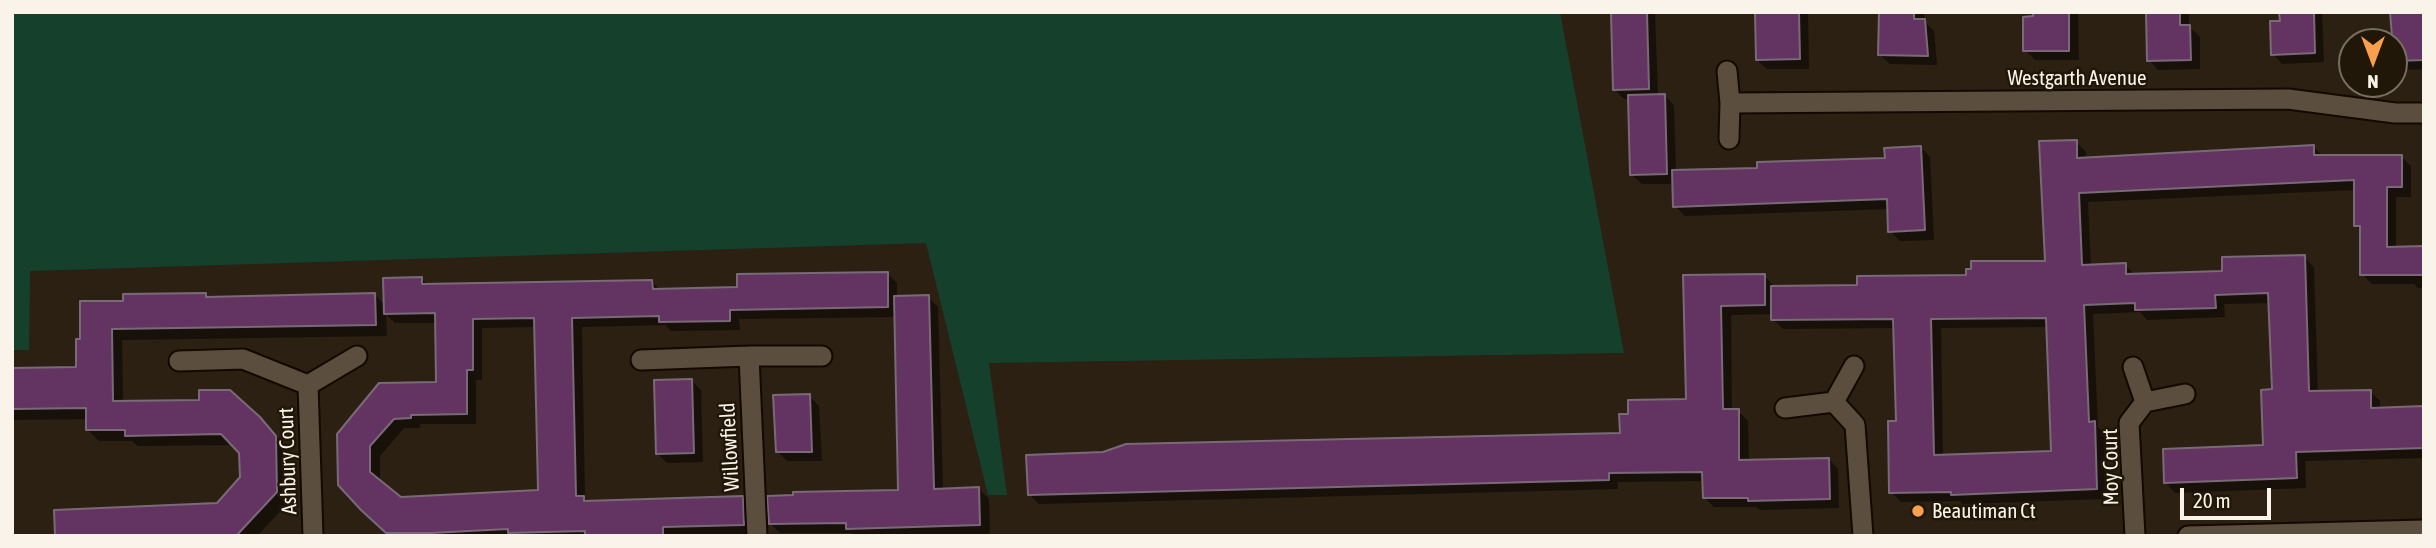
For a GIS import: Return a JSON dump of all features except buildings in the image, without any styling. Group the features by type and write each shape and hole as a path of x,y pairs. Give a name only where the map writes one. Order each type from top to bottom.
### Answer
{"street":[{"path":"1727,71 1730,103 1728,139"},
{"name":"Westgarth Avenue","path":"1730,103 2288,99 2395,113 2424,113"},
{"name":"Ashbury Court","path":"308,385 357,356"},
{"name":"Willowfield","path":"749,356 757,536"},
{"path":"641,360 822,356"},
{"name":"Ashbury Court","path":"179,361 243,359 308,385"},
{"path":"1834,402 1854,366"},
{"path":"2133,368 2145,402 2185,394"},
{"name":"Ashbury Court","path":"308,385 313,536"},
{"path":"1785,408 1834,402"},
{"path":"1834,402 1855,425 1863,536"},
{"name":"Moy Court","path":"2135,536 2129,424 2145,402"},
{"path":"2188,536 2424,530"}],"green space":[{"path":"12,12 1560,12 1624,353 989,363 1007,495 988,495 926,243 30,271 29,350 12,350"}],"place":[{"name":"Beautiman Ct","path":"1918,511"}]}
